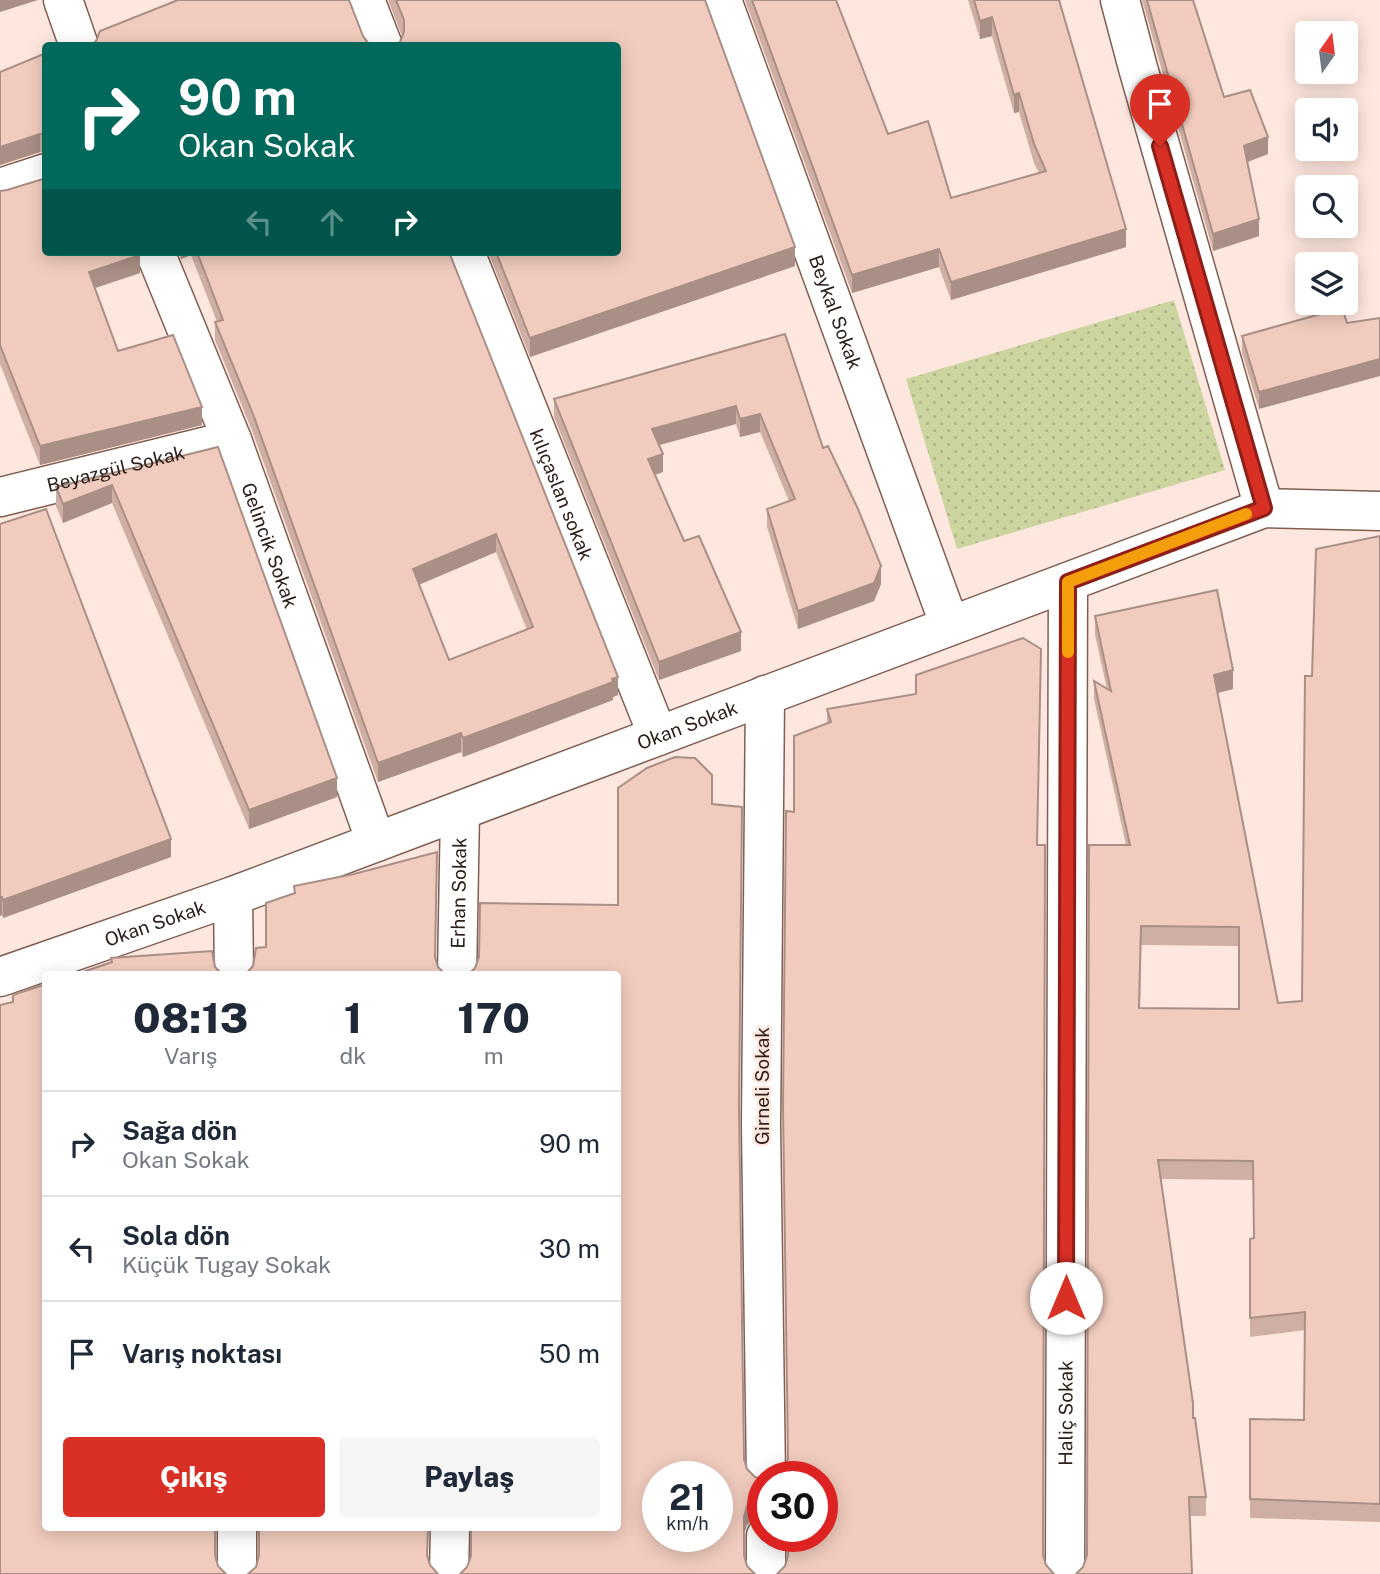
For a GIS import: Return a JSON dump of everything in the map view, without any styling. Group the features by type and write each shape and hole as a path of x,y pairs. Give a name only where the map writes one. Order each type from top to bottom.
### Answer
{"street":[{"path":"63,0 78,42"},
{"path":"365,0 381,42"},
{"name":"Beykal Sokak","path":"722,0 950,626"},
{"path":"1120,0 1264,508"},
{"path":"0,188 42,174"},
{"name":"Gelincik Sokak","path":"157,256 232,440 376,842"},
{"name":"kılıçaslan sokak","path":"467,256 658,736"},
{"name":"Beyazgül Sokak","path":"0,497 232,440"},
{"name":"Okan Sokak","path":"0,977 233,896 1264,508 1380,511"},
{"name":"Haliç Sokak","path":"1065,1574 1068,582"},
{"name":"Girneli Sokak","path":"765,695 761,1125 766,1461"},
{"name":"Erhan Sokak","path":"457,971 460,811"},
{"path":"233,896 234,971"},
{"path":"237,1531 237,1574"},
{"path":"449,1574 450,1531"},
{"path":"766,1552 766,1574"}],"green space":[{"path":"1174,300 1225,470 957,549 906,379"}],"building":[{"path":"178,0 349,0 368,42 95,42 100,31"},
{"path":"396,0 705,0 795,247 530,338 498,256 621,256 621,42 400,42 404,32 404,20"},
{"path":"752,0 836,0 888,134 928,121 951,198 1046,171 1034,144 1019,93 1014,95 992,17 980,21 974,0 1059,0 1126,229 951,282 939,249 852,275"},
{"path":"1147,0 1193,0 1224,97 1250,90 1268,137 1244,146 1259,219 1213,234"},
{"path":"42,55 42,134 0,147 0,72"},
{"path":"42,179 42,256 137,256 89,272 118,351 173,335 202,407 40,446 0,345 0,191"},
{"path":"199,256 451,256 618,677 612,679 613,682 463,738 461,733 378,763 253,414 215,322 223,320","holes":["496,534 533,627 449,660 413,569"]},
{"path":"1317,315 1344,315 1347,323 1380,318 1380,359 1259,392 1242,336"},
{"path":"785,334 823,448 828,446 881,566 874,583 798,611 767,509 795,499 760,414 740,419 736,406 652,429 663,454 648,459 684,541 699,536 741,632 659,662 554,399"},
{"path":"218,447 337,778 249,810 112,485 63,504 56,487"},
{"path":"46,509 171,839 3,900 0,898 0,524"},
{"path":"1380,536 1380,1504 1250,1499 1250,1419 1304,1420 1305,1312 1250,1318 1250,1239 1254,1238 1253,1161 1158,1160 1206,1497 1189,1497 1192,1574 1076,1574 1083,1567 1087,1555 1089,845 1130,845 1094,681 1111,691 1095,616 1217,590 1233,670 1214,675 1278,1003 1302,1001 1305,676 1312,676 1316,549","holes":["1141,926 1239,927 1239,1009 1139,1008"]},
{"path":"1023,638 1041,649 1037,845 1045,845 1043,1555 1046,1565 1054,1574 777,1574 785,1566 788,1552 838,1552 838,1461 787,1461 783,1106 786,811 794,812 794,736 831,722 827,709 916,694 916,675"},
{"path":"675,757 695,758 712,775 712,804 742,807 739,1107 744,1459 747,1469 744,1555 747,1566 755,1574 460,1574 467,1567 471,1556 471,1531 621,1531 621,971 472,971 479,957 480,903 618,905 618,788 647,768"},
{"path":"437,852 435,957 442,971 249,971 253,966 256,948 266,947 266,903 295,893 294,886 354,874"},
{"path":"212,951 215,967 219,971 86,971 112,962 111,958"},
{"path":"42,985 42,1531 215,1531 215,1555 218,1566 226,1574 0,1574 0,1005 13,1002 13,995"},
{"path":"259,1531 428,1531 427,1555 430,1565 438,1574 248,1574 256,1567"}],"slow traffic":[{"path":"1068,652 1068,582 1246,514"}],"route":[{"path":"1066,1298 1068,582 1264,508 1160,146"}]}
